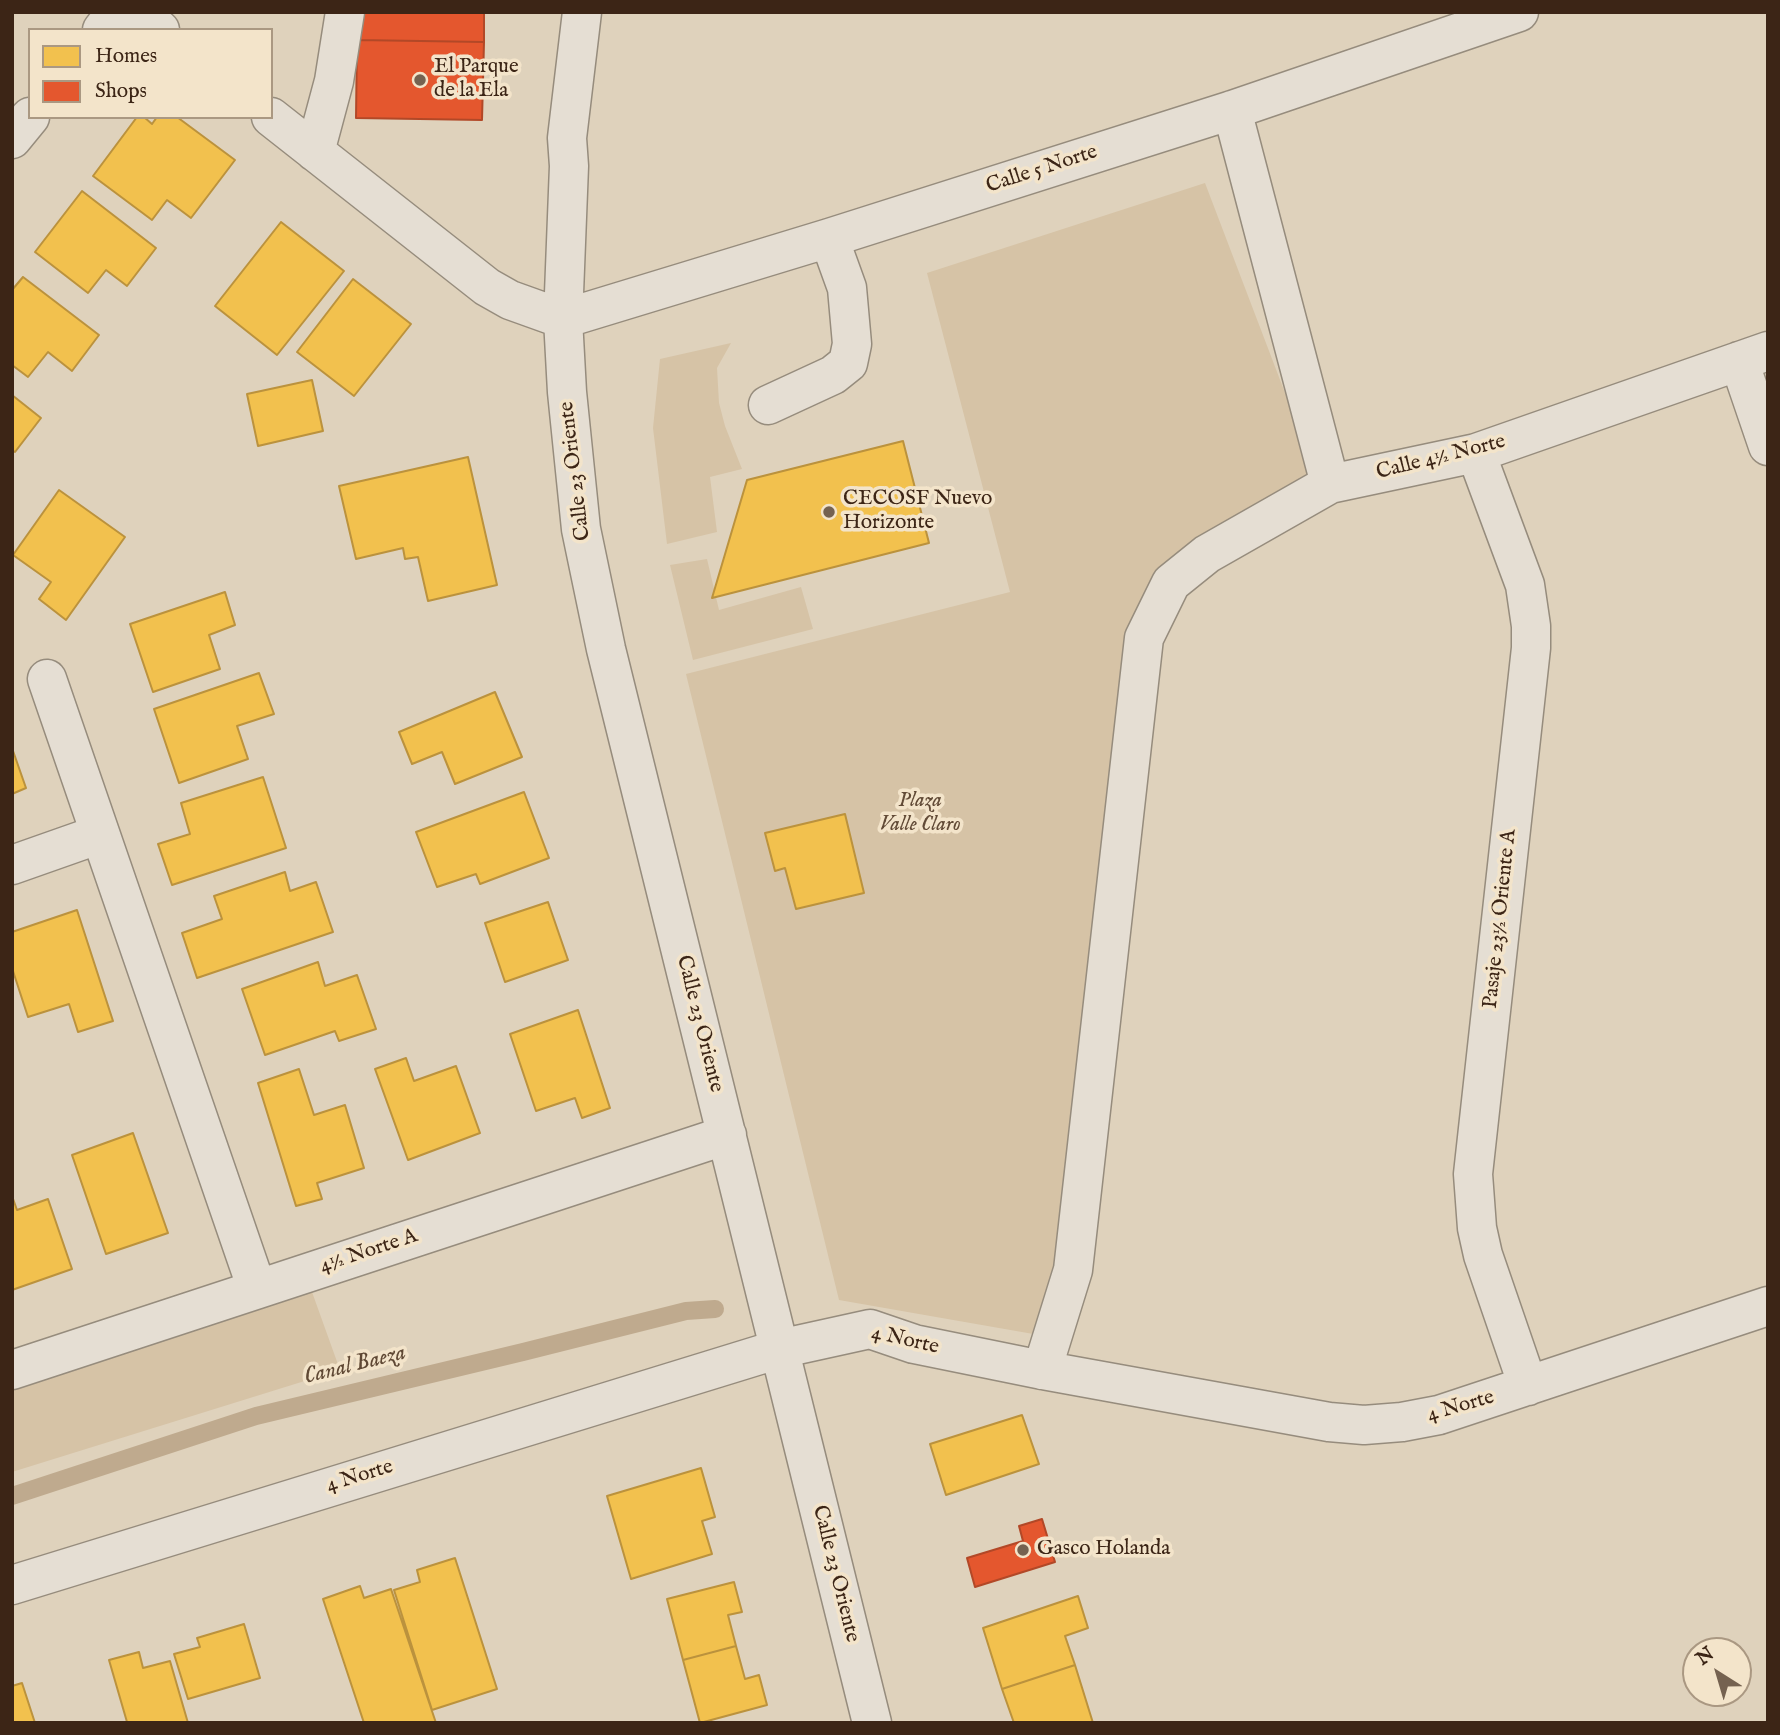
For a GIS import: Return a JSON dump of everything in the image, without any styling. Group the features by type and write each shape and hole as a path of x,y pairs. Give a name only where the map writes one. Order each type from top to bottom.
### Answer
{"street":[{"path":"104,28 116,12"},
{"path":"138,12 158,28"},
{"path":"315,152 334,81 345,12"},
{"name":"Calle 23 Oriente","path":"582,12 567,138 569,166 562,319 581,529 606,649 872,1723"},
{"name":"Calle 5 Norte","path":"562,319 829,238 1231,110 1518,12"},
{"path":"1231,110 1330,484"},
{"path":"12,139 28,119"},
{"path":"273,119 486,287 510,300 562,319"},
{"path":"768,405 833,375 848,363 852,344 847,288 829,238"},
{"path":"1754,356 1768,446"},
{"name":"Calle 4½ Norte","path":"1042,1370 1073,1270 1144,638 1171,583 1207,554 1330,484 1476,453 1754,356"},
{"name":"Pasaje 23½ Oriente A","path":"1476,453 1525,585 1531,626 1531,648 1473,1174 1477,1228 1483,1255 1528,1386"},
{"path":"47,679 257,1289"},
{"path":"12,865 100,834"},
{"name":"4½ Norte A","path":"12,1370 727,1135"},
{"name":"4 Norte","path":"12,1585 775,1339 870,1329 914,1344 1042,1370 1329,1422 1364,1425 1439,1415 1767,1311"}],"green space":[{"name":"Plaza Valle Claro","path":"1205,183 1322,490 1164,581 1067,1265 1039,1335 839,1300 686,674 1010,592 927,273"},
{"path":"731,343 717,368 719,403 742,469 710,477 717,532 667,544 653,428 660,359"},
{"path":"707,559 719,610 801,587 813,629 693,660 670,565"},
{"path":"312,1292 340,1370 12,1472 12,1390"}],"building: Homes":[{"path":"136,119 146,119 152,124 156,119 180,119 235,160 191,218 167,200 152,220 93,176"},
{"path":"82,191 156,248 127,286 106,270 88,293 35,252"},
{"path":"281,222 344,271 277,355 215,306"},
{"path":"23,277 99,335 72,371 48,352 28,377 12,365 12,290"},
{"path":"353,279 411,324 354,396 297,352"},
{"path":"312,380 323,431 258,446 247,394"},
{"path":"12,395 41,418 15,452 12,450"},
{"name":"CECOSF Nuevo Horizonte","path":"903,441 929,543 712,598 747,480"},
{"path":"468,457 497,585 428,601 418,557 405,559 403,548 356,559 339,486"},
{"path":"59,490 125,537 66,620 39,599 51,582 13,555"},
{"path":"225,592 235,625 209,635 220,669 153,692 130,624"},
{"path":"259,673 274,714 237,726 248,759 179,783 154,709"},
{"path":"495,692 522,757 455,784 442,752 412,764 399,732"},
{"path":"12,748 26,788 12,794"},
{"path":"263,777 286,848 172,885 158,844 190,834 181,803"},
{"path":"524,792 549,858 480,884 476,874 437,887 416,832"},
{"path":"845,814 864,893 796,909 785,868 775,871 765,833"},
{"path":"285,872 290,891 316,882 333,932 197,978 182,933 222,919 214,896"},
{"path":"548,902 568,960 505,982 485,923"},
{"path":"77,910 113,1021 78,1032 69,1004 28,1017 12,968 12,932"},
{"path":"318,962 325,986 357,975 376,1029 339,1041 335,1031 265,1055 242,989"},
{"path":"578,1010 610,1108 582,1118 575,1098 536,1111 510,1034"},
{"path":"406,1058 414,1081 456,1066 480,1133 408,1160 375,1069"},
{"path":"299,1069 314,1115 345,1105 364,1168 317,1183 322,1199 296,1206 258,1083"},
{"path":"133,1133 168,1233 106,1254 72,1155"},
{"path":"12,1196 17,1210 48,1199 72,1269 12,1290"},
{"path":"1022,1415 1039,1464 946,1495 930,1444"},
{"path":"701,1468 715,1517 702,1521 712,1554 631,1579 607,1496"},
{"path":"455,1558 497,1689 432,1710 394,1590 420,1582 417,1570"},
{"path":"734,1582 742,1612 728,1615 736,1646 683,1660 667,1599"},
{"path":"360,1586 364,1598 391,1589 436,1723 364,1723 323,1599"},
{"path":"1078,1596 1088,1628 1065,1636 1075,1665 1002,1689 983,1628"},
{"path":"244,1624 260,1678 188,1699 174,1654 200,1647 197,1638"},
{"path":"736,1646 745,1679 759,1675 767,1705 700,1723 683,1660"},
{"path":"139,1652 143,1668 170,1661 188,1723 127,1722 109,1660"},
{"path":"1075,1665 1093,1723 1014,1723 1002,1689"},
{"path":"22,1683 35,1723 12,1723 12,1686"}],"building: Shops":[{"path":"358,12 484,12 484,42 357,40"},
{"name":"El Parque de la Ela","path":"357,40 484,42 482,120 356,118"},
{"name":"Gasco Holanda","path":"1042,1519 1055,1562 975,1587 967,1558 1023,1541 1019,1526"}],"waterway":[{"name":"Canal Baeza","path":"12,1496 256,1416 686,1311 715,1309"}],"place":[{"name":"El Parque de la Ela","path":"420,80"},
{"name":"CECOSF Nuevo Horizonte","path":"829,512"},
{"name":"Gasco Holanda","path":"1023,1550"}]}
